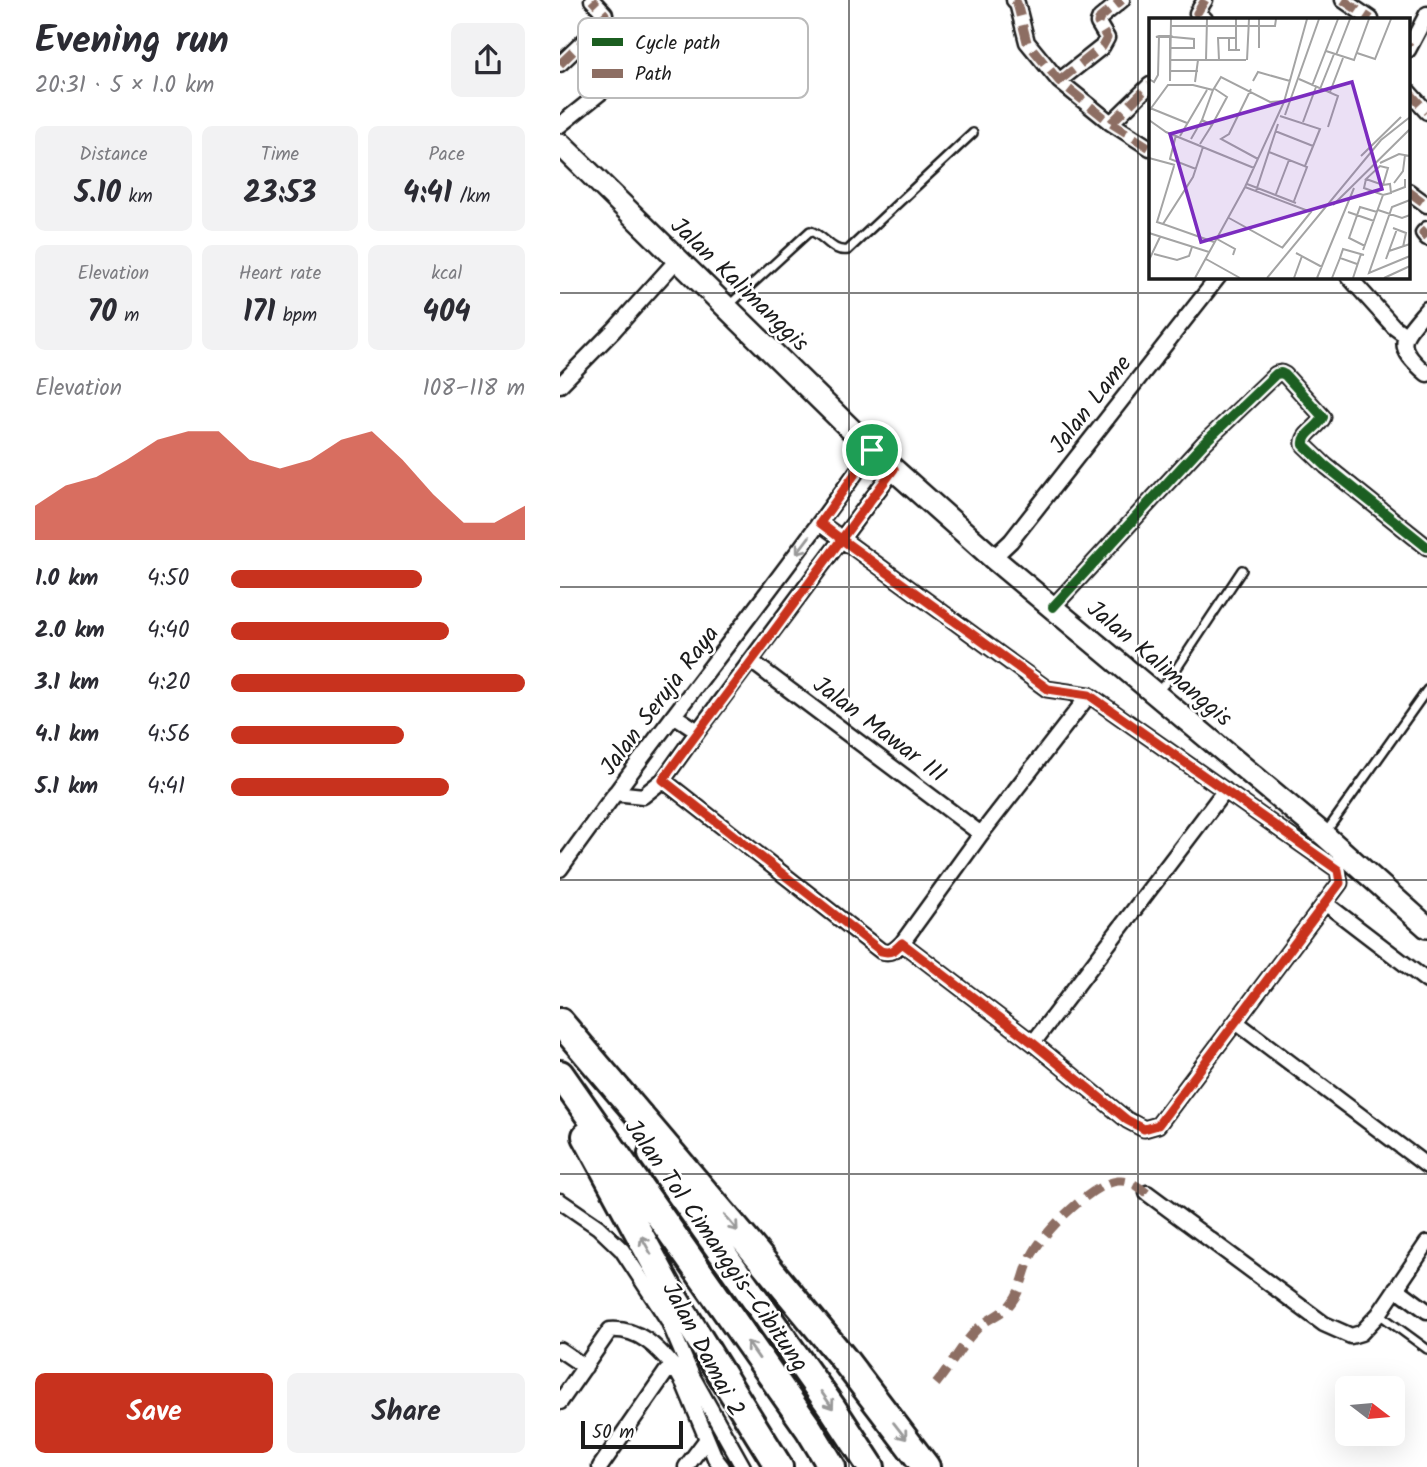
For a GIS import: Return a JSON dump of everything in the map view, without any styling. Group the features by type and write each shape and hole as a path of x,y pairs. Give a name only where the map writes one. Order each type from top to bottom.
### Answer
{"highway":[{"name":"Jalan Tol Cimanggis–Cibitung","path":"560,1023 833,1409 871,1467"},
{"path":"560,1023 746,1241 926,1467"},
{"name":"Jalan Tol Cimanggis–Cibitung","path":"560,1074 809,1429 832,1467"},
{"path":"560,1089 674,1297 779,1467"}],"main road":[{"name":"Jalan Kalimanggis","path":"560,144 872,450 993,558 1426,923"}],"street":[{"path":"592,0 605,14 604,18"},
{"path":"1014,0 1027,42 1059,81 1111,123 1149,147"},
{"path":"1059,81 1102,47 1107,38 1098,23 1100,18 1122,0"},
{"path":"1204,18 1197,13 1205,0"},
{"path":"1343,0 1370,18"},
{"path":"1410,44 1427,14"},
{"path":"560,64 578,47"},
{"path":"1111,123 1149,86"},
{"path":"1410,93 1427,112"},
{"path":"560,125 594,98"},
{"path":"1410,192 1427,205"},
{"path":"1427,229 1423,233 1427,238"},
{"path":"560,384 614,330 677,260"},
{"name":"Jalan Lame","path":"993,558 1011,541 1217,278"},
{"path":"1350,278 1394,327 1405,335"},
{"path":"1427,309 1405,335 1404,347 1410,360 1427,374"},
{"path":"1053,607 1204,443 1276,374 1281,373 1323,417 1304,438 1304,445 1326,466 1427,547"},
{"name":"Jalan Seruja Raya","path":"615,793 820,523 872,450"},
{"name":"Jalan Seruja Raya","path":"615,793 643,796 663,780 894,469"},
{"path":"820,523 1048,689 1089,695 1338,870 1340,883 1158,1125 1144,1129 1127,1120 1033,1043 902,943"},
{"name":"Jalan Mawar III","path":"751,661 981,834"},
{"path":"663,780 881,951 888,953 902,943 981,834 1089,695"},
{"path":"675,716 698,731"},
{"path":"1033,1043 1224,790"},
{"path":"560,869 615,793"},
{"path":"1325,904 1427,981"},
{"path":"1236,1022 1427,1166"},
{"path":"1147,1193 1324,1324 1351,1336 1361,1333 1380,1314 1427,1243"},
{"name":"Jalan Damai 2","path":"560,1201 598,1227 622,1250 668,1320 692,1376 743,1467"},
{"path":"1396,1288 1427,1311"},
{"path":"560,1402 610,1330 624,1329 640,1336 661,1352 675,1368 715,1458 722,1467"},
{"path":"560,1350 585,1367"},
{"path":"600,1467 666,1372 675,1368"},
{"path":"686,1467 707,1439"}],"lane":[{"path":"727,307 810,231 816,232 837,250 848,250 973,133"},
{"path":"1156,693 1171,677 1242,570"},
{"path":"1324,835 1427,690"},
{"path":"1380,1314 1427,1349"}],"marked path":[{"path":"592,0 605,14 604,18"},
{"path":"1014,0 1027,42 1059,81 1111,123 1149,147"},
{"path":"1059,81 1102,47 1107,38 1098,23 1100,18 1122,0"},
{"path":"1204,18 1197,13 1205,0"},
{"path":"1343,0 1370,18"},
{"path":"560,64 578,47"},
{"path":"1111,123 1149,86"},
{"path":"1410,93 1427,112"},
{"path":"1410,192 1427,205"},
{"path":"1427,229 1423,233 1427,238"},
{"path":"936,1384 978,1328 1005,1310 1012,1302 1019,1291 1033,1253 1070,1210 1095,1190 1118,1181 1130,1183 1147,1193"}],"cycle path":[{"path":"1053,607 1204,443 1276,374 1281,373 1323,417 1308,434 1304,445 1326,466 1427,547"},
{"path":"820,523 1047,689 1089,695 1338,870 1340,883 1158,1125 1144,1129 1127,1120 1033,1043 902,943"}],"route":[{"path":"872,450 820,523 841,539 1048,689 1089,695 1338,870 1340,883 1158,1125 1144,1129 1127,1120 1033,1043 902,943 894,951 881,951 663,780 698,731 841,539 894,469 872,450"}]}
